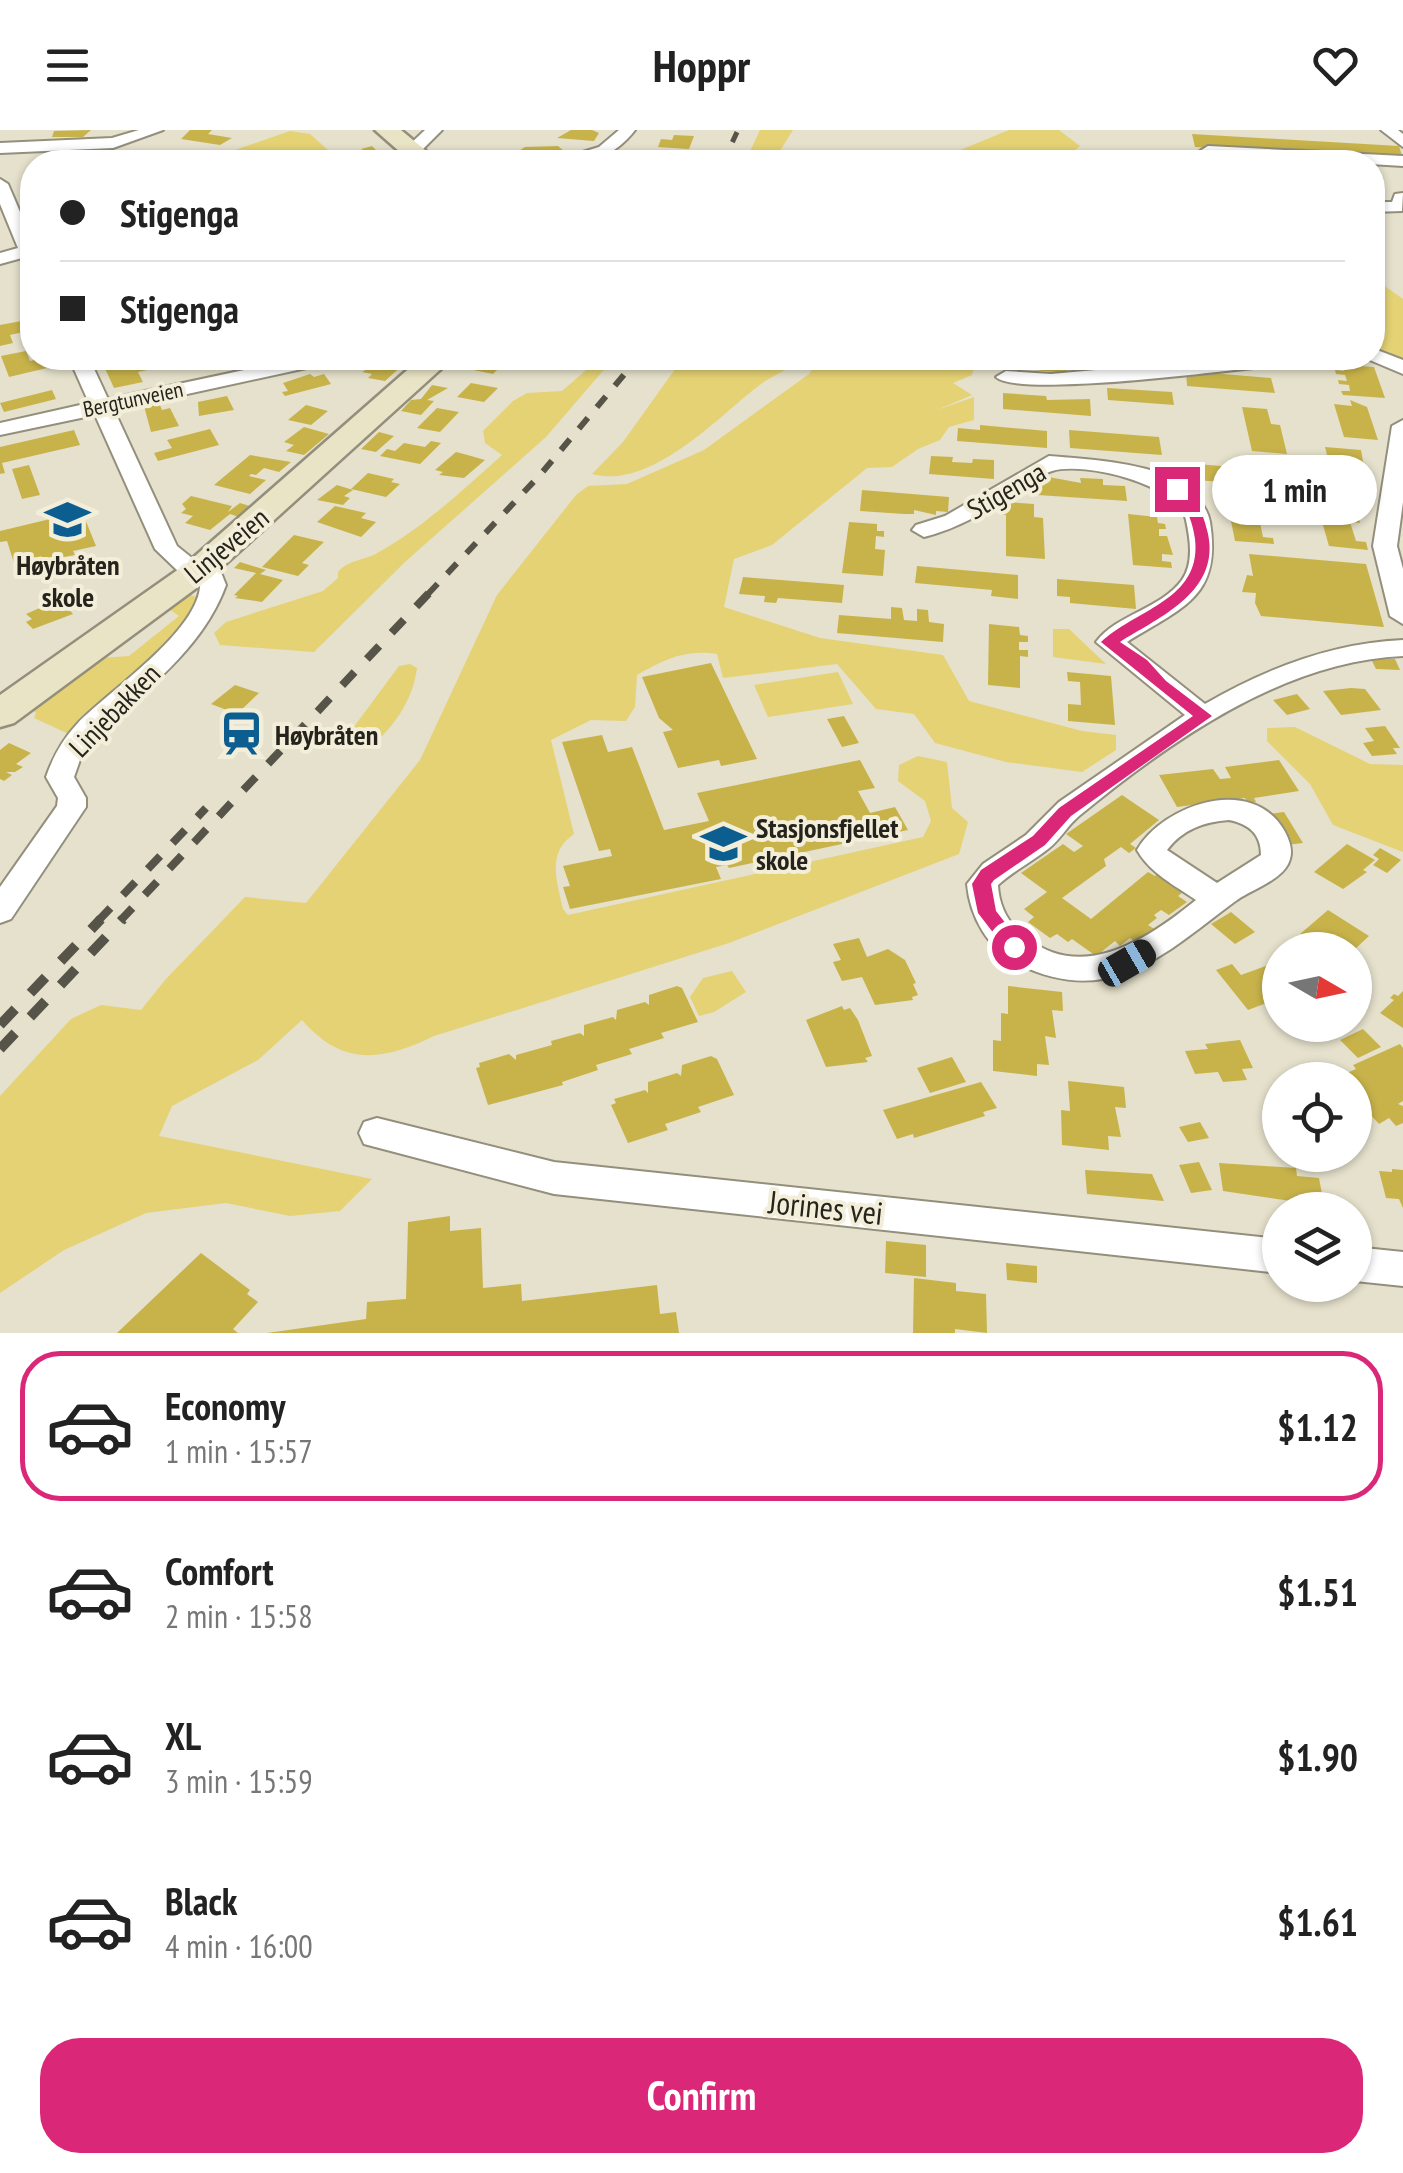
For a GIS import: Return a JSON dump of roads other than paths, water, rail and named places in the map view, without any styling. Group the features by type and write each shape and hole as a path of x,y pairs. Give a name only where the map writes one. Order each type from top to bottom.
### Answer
{"street":[{"path":"0,148 113,142 155,130"},
{"path":"386,130 404,150"},
{"path":"415,150 434,130"},
{"path":"607,150 627,130"},
{"path":"1389,130 1403,142"},
{"path":"0,184 20,232"},
{"path":"85,370 168,549 179,562 198,571"},
{"name":"Bergtunveien","path":"0,429 270,370"},
{"name":"Linjeveien","path":"0,714 198,571 424,370"},
{"path":"1006,378 1052,380 1160,370"},
{"path":"1403,426 1384,546 1403,616"},
{"name":"Stigenga","path":"924,530 953,521 1049,463 1098,466 1162,481 1177,489 1193,504 1202,537 1195,582 1172,604 1109,642 1141,663 1161,685 1204,716"},
{"name":"Linjebakken","path":"0,911 71,806 72,798 60,777 65,761 87,733 177,646 206,608 214,578 198,571"},
{"path":"1218,898 1127,963 1086,972 1064,969 1014,947 987,913 982,884 988,875 1039,840 1065,812 1204,716 1330,654 1354,648 1403,648"},
{"name":"Jorines vei","path":"377,1133 554,1178 1262,1254"},
{"path":"1372,1266 1403,1269"}],"railway":[{"path":"729,150 738,130"},
{"path":"428,594 540,475 628,370"},
{"path":"120,921 430,592"},
{"path":"98,921 206,808"},
{"path":"0,1025 101,919"},
{"path":"0,1049 123,919"}],"place":[{"name":"Høybråten skole","path":"68,519"},
{"name":"Høybråten","path":"242,734"},
{"name":"Stasjonsfjellet skole","path":"723,843"}]}
